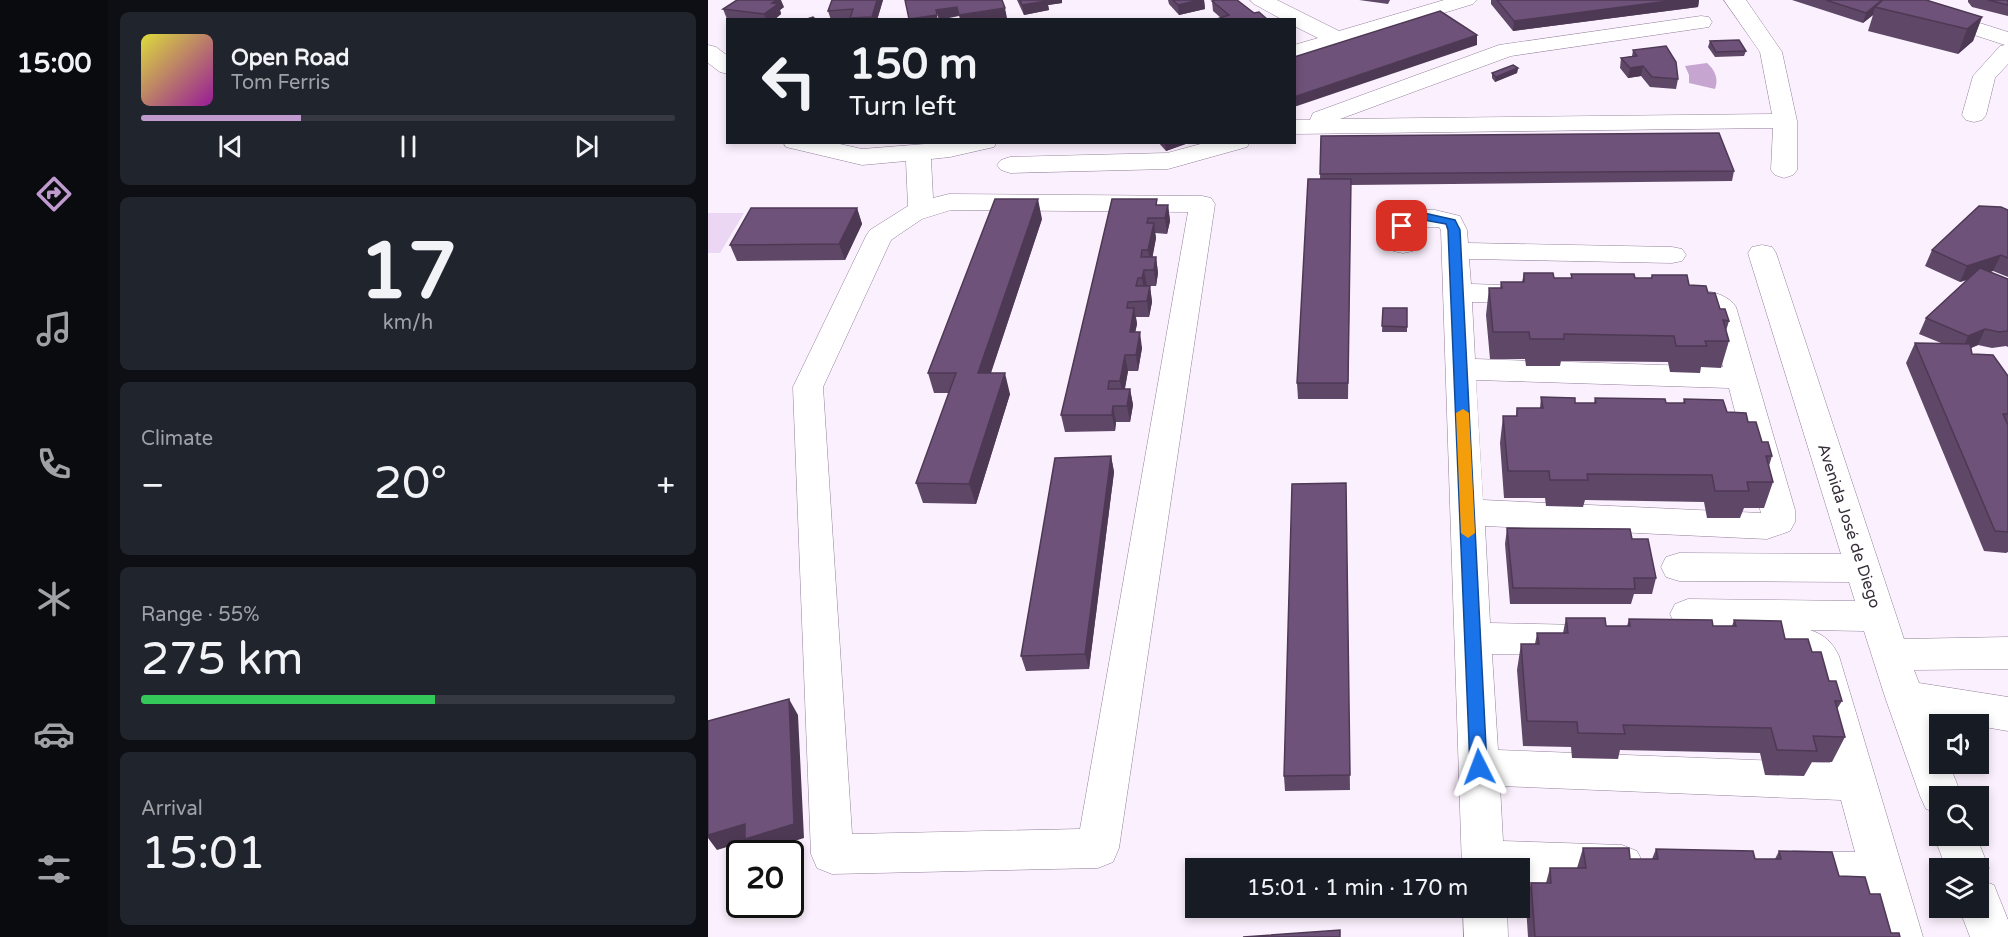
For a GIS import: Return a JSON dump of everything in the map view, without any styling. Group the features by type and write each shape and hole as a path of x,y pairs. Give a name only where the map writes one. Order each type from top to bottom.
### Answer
{"street":[{"path":"1261,0 1335,38"},
{"path":"1296,51 1466,0"},
{"path":"1735,0 1771,52 1785,121 1784,170"},
{"path":"1886,0 2008,39"},
{"path":"1296,127 1507,50 1701,22"},
{"path":"1974,115 1984,76 2008,51"},
{"path":"708,52 726,66"},
{"path":"1296,127 1785,121"},
{"path":"804,144 862,157 918,152"},
{"path":"918,152 944,183 1202,204 1098,848 832,854 808,387 880,236 913,213 944,183 983,144"},
{"path":"1010,165 1168,161 1231,144"},
{"path":"918,152 944,183"},
{"path":"1403,245 1402,226 1408,220 1424,216 1451,222 1454,230 1461,369 1483,858"},
{"path":"1455,251 1672,255"},
{"name":"Avenida José de Diego","path":"1762,253 1904,697 1937,786"},
{"path":"1457,293 1561,296"},
{"path":"1467,512 1767,526 1778,522 1778,510 1722,307 1712,301 1642,299"},
{"path":"1461,369 1741,378"},
{"path":"1669,522 1679,567 1684,632"},
{"path":"1679,567 1863,568"},
{"path":"1684,632 1878,616"},
{"path":"1684,632 1809,645 1820,656 1901,937"},
{"path":"1473,638 1613,640"},
{"path":"1891,655 2008,653"},
{"path":"1904,697 2008,714"},
{"path":"1479,767 1855,782"},
{"path":"1530,866 1659,867"},
{"path":"1753,870 1883,873"},
{"path":"1485,918 1486,937"},
{"path":"1985,918 1992,937"}],"shaded area":[{"path":"1707,63 1716,75 1715,89 1689,83 1689,75 1685,66"},
{"path":"708,213 744,213 720,253 708,253"}],"building":[{"path":"737,0 777,0 772,3 778,4 764,14 723,9"},
{"path":"832,0 877,0 872,17 850,18 853,9 828,11"},
{"path":"905,0 1002,0 1005,8 959,15 957,7 936,10 937,15 909,18"},
{"path":"1020,0 1047,0 1047,1 1022,5"},
{"path":"1173,0 1199,0 1178,5"},
{"path":"1237,0 1254,13 1259,12 1266,18 1220,18 1229,15 1212,1"},
{"path":"1497,0 1676,0 1514,21"},
{"path":"1826,0 1882,0 1866,13"},
{"path":"1883,0 1926,0 1982,17 1967,29 1875,7"},
{"path":"1988,0 2008,0 2008,5"},
{"path":"1440,11 1477,35 1296,96 1296,56"},
{"path":"1739,40 1746,51 1716,52 1710,41"},
{"path":"1666,46 1676,62 1678,79 1652,77 1643,66 1630,68 1621,58 1637,56 1633,50"},
{"path":"1513,65 1518,68 1496,77 1492,73"},
{"path":"1719,133 1734,171 1320,174 1321,136"},
{"path":"1308,179 1351,179 1348,383 1297,383"},
{"path":"995,199 1038,199 978,373 1005,373 969,484 916,483 956,373 928,373"},
{"path":"1112,199 1157,199 1156,205 1168,205 1165,218 1148,218 1147,223 1154,223 1148,250 1142,250 1141,257 1156,257 1154,270 1144,270 1136,286 1150,286 1147,301 1128,302 1127,308 1134,308 1130,332 1140,332 1136,355 1125,355 1120,381 1109,381 1108,389 1130,389 1127,406 1113,406 1112,415 1061,415"},
{"path":"1979,206 2001,207 2008,210 2008,258 2001,255 1967,266 1932,250"},
{"path":"751,208 857,208 839,244 730,245"},
{"path":"1980,268 2008,279 2008,331 1985,329 1968,336 1926,318"},
{"path":"1524,273 1553,273 1554,278 1572,278 1571,274 1634,274 1635,278 1652,278 1652,275 1687,275 1689,285 1706,286 1708,293 1715,293 1720,309 1725,309 1729,321 1723,320 1729,341 1705,341 1707,346 1676,346 1674,336 1564,334 1564,339 1530,339 1529,332 1493,332 1489,288 1502,288 1501,282 1524,282"},
{"path":"1383,308 1407,308 1407,327 1382,326"},
{"path":"1915,343 1970,344 1972,354 1993,355 2008,376 2008,414 2003,414 2008,425 2008,532 1995,531"},
{"path":"1541,397 1575,398 1575,403 1596,403 1595,398 1665,399 1666,403 1685,403 1684,399 1723,400 1727,412 1746,413 1748,422 1756,422 1762,442 1768,442 1772,456 1766,456 1773,482 1747,482 1749,491 1715,491 1712,475 1587,474 1588,480 1550,480 1549,471 1508,471 1503,416 1517,416 1517,408 1543,408"},
{"path":"1111,456 1085,654 1021,656 1055,458"},
{"path":"1346,483 1350,775 1284,776 1292,484"},
{"path":"1507,528 1630,529 1632,539 1648,539 1656,578 1634,578 1635,589 1513,588"},
{"path":"1566,618 1605,618 1606,626 1630,626 1629,619 1712,620 1713,626 1736,626 1734,620 1781,621 1785,639 1808,639 1812,652 1821,652 1829,681 1836,681 1842,701 1835,701 1845,737 1813,736 1817,751 1777,750 1771,728 1623,725 1625,734 1578,733 1577,722 1527,721 1521,644 1539,644 1537,633 1568,633"},
{"path":"789,699 794,824 745,839 745,824 708,835 708,721"},
{"path":"1583,848 1629,848 1630,859 1658,859 1656,849 1753,851 1755,859 1781,859 1779,851 1832,852 1839,876 1865,877 1870,894 1880,894 1891,933 1899,933 1900,937 1535,937 1531,883 1551,883 1550,868 1586,868"},
{"path":"1340,930 1340,937 1243,937"}],"slow traffic":[{"path":"1463,413 1468,533"}],"route":[{"path":"1402,226 1408,220 1424,216 1451,222 1454,230 1479,767"}]}
